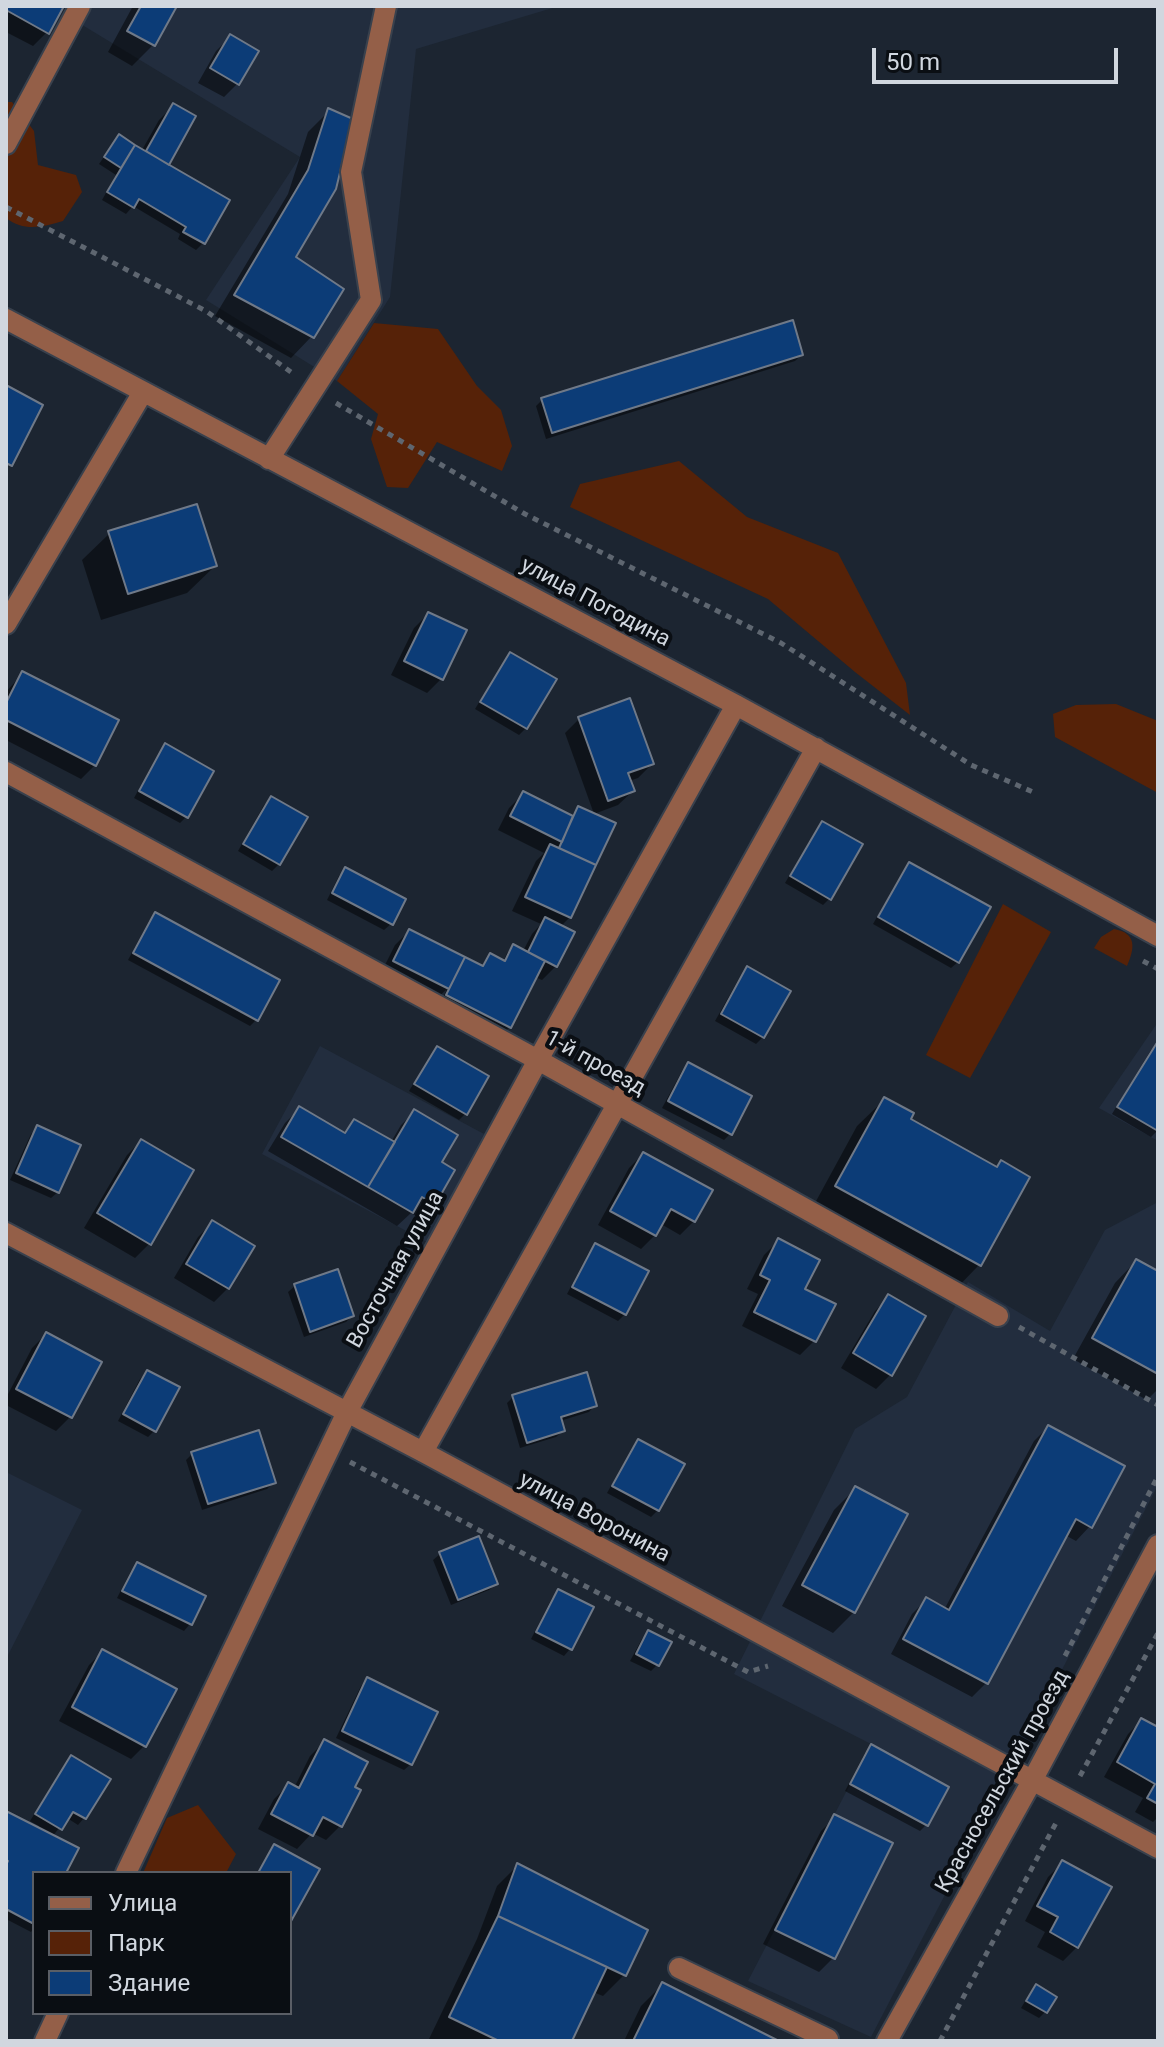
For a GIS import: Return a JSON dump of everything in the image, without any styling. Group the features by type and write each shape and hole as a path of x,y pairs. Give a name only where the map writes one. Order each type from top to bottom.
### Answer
{"street":[{"path":"6,144 80,6"},
{"path":"269,459 371,300 351,172 386,6"},
{"name":"улица Погодина","path":"6,319 736,705 1158,936"},
{"path":"6,624 143,392"},
{"name":"Восточная улица","path":"127,1871 347,1412 736,705"},
{"path":"423,1452 816,748"},
{"name":"1-й проезд","path":"6,772 538,1060 998,1316"},
{"name":"улица Воронина","path":"6,1233 423,1452 1158,1848"},
{"name":"Красносельский проезд","path":"887,2041 1032,1781 1158,1545"},
{"path":"679,1968 827,2041"},
{"path":"45,2041 57,2015"}],"path":[{"path":"6,207 206,311 314,389 525,514 781,643 971,765 1033,792"},
{"path":"998,1316 1158,1405"},
{"path":"328,1451 748,1672 800,1656"},
{"path":"1065,1657 1158,1476"},
{"path":"940,2041 1158,1633"}],"shaded area":[{"path":"89,6 559,6 416,49 390,297 337,381 206,300 300,157 79,23"},
{"path":"1158,1022 1158,1141 1099,1108"},
{"path":"320,1046 484,1134 427,1242 262,1154"},
{"path":"1158,1202 1158,1485 871,2037 748,1981 871,1744 734,1674 855,1429 907,1397 968,1282 1050,1331 1105,1230"},
{"path":"6,1472 82,1510 6,1659"}],"green space":[{"path":"6,102 12,102 34,131 38,165 76,175 82,192 63,221 27,227 6,218"},
{"path":"374,323 438,329 477,386 501,410 512,446 502,471 437,442 408,488 387,487 371,439 378,414 337,381"},
{"path":"679,461 747,517 838,553 906,683 910,715 768,599 570,507 580,484"},
{"path":"1116,704 1158,721 1158,793 1055,737 1053,714 1076,705"},
{"path":"1003,904 1051,932 970,1078 926,1055"},
{"path":"1114,929 1127,934 1132,942 1127,966 1094,948 1101,937"},
{"path":"198,1805 236,1854 227,1871 144,1871 167,1818"}],"building":[{"path":"6,6 64,6 49,34 6,10"},
{"path":"141,6 177,6 155,46 127,31"},
{"path":"230,34 259,51 239,85 210,68"},
{"path":"173,103 196,116 169,165 146,151"},
{"path":"328,108 353,119 336,189 296,257 344,289 314,338 234,295 308,170"},
{"path":"119,134 135,145 121,168 104,157"},
{"path":"135,145 230,200 205,244 183,232 186,227 139,199 134,208 107,192"},
{"path":"793,320 803,355 552,433 541,398"},
{"path":"6,385 43,405 12,466 6,463"},
{"path":"197,504 217,566 128,594 108,531"},
{"path":"428,612 467,630 443,680 404,661"},
{"path":"510,652 557,679 527,729 480,702"},
{"path":"22,671 119,720 96,766 6,720 6,703"},
{"path":"630,698 654,764 628,773 635,791 608,801 578,717"},
{"path":"165,743 214,771 188,818 139,791"},
{"path":"523,791 573,816 562,842 510,816"},
{"path":"271,796 308,817 280,865 243,844"},
{"path":"578,806 616,823 596,865 559,848"},
{"path":"822,821 863,844 831,900 790,876"},
{"path":"550,844 596,865 571,918 525,897"},
{"path":"909,862 991,907 959,963 878,917"},
{"path":"345,867 406,899 393,925 332,893"},
{"path":"155,912 280,980 258,1021 133,953"},
{"path":"545,917 575,932 557,967 528,952"},
{"path":"409,929 465,957 449,989 393,961"},
{"path":"513,944 545,961 511,1028 446,995 465,957 483,966 490,953 505,961"},
{"path":"747,966 791,991 764,1038 721,1014"},
{"path":"1158,1041 1158,1131 1117,1107"},
{"path":"437,1046 489,1076 467,1115 414,1084"},
{"path":"688,1062 752,1096 732,1135 668,1101"},
{"path":"884,1097 914,1113 911,1119 997,1167 1001,1160 1030,1177 981,1266 835,1186"},
{"path":"299,1106 345,1133 354,1119 395,1142 368,1187 281,1137"},
{"path":"414,1109 458,1135 442,1162 455,1170 435,1205 422,1197 413,1213 368,1187"},
{"path":"37,1125 81,1145 59,1193 16,1173"},
{"path":"141,1139 194,1170 151,1245 97,1213"},
{"path":"643,1152 713,1190 695,1222 671,1209 656,1236 610,1211"},
{"path":"212,1220 255,1246 229,1289 186,1264"},
{"path":"778,1238 820,1260 805,1289 836,1304 816,1342 754,1312 770,1280 760,1275"},
{"path":"595,1243 649,1271 626,1315 572,1287"},
{"path":"1136,1259 1158,1271 1158,1374 1092,1338"},
{"path":"338,1269 354,1316 310,1332 294,1284"},
{"path":"888,1294 926,1316 892,1376 853,1353"},
{"path":"46,1332 102,1362 72,1418 16,1389"},
{"path":"147,1370 180,1387 156,1432 123,1414"},
{"path":"587,1372 597,1406 561,1417 565,1431 527,1443 512,1395"},
{"path":"1048,1425 1125,1466 1092,1528 1076,1519 988,1684 903,1639 926,1597 949,1610"},
{"path":"259,1430 276,1483 208,1504 191,1452"},
{"path":"638,1439 685,1464 659,1511 612,1486"},
{"path":"855,1486 908,1514 855,1613 802,1585"},
{"path":"479,1536 498,1584 458,1600 439,1552"},
{"path":"137,1562 206,1596 192,1625 122,1591"},
{"path":"558,1589 594,1607 572,1650 536,1632"},
{"path":"648,1630 672,1642 659,1666 636,1654"},
{"path":"102,1649 177,1689 146,1747 72,1707"},
{"path":"367,1677 438,1712 412,1765 342,1731"},
{"path":"1141,1718 1158,1727 1158,1804 1147,1798 1155,1784 1117,1762"},
{"path":"324,1739 368,1762 355,1787 361,1790 342,1827 323,1817 313,1836 271,1814 288,1782 299,1788"},
{"path":"871,1744 949,1787 928,1826 850,1784"},
{"path":"71,1755 111,1779 86,1819 73,1812 62,1830 35,1814"},
{"path":"6,1811 79,1848 67,1871 32,1871 32,1923 6,1909"},
{"path":"834,1814 893,1843 835,1959 775,1930"},
{"path":"274,1844 320,1869 292,1919 292,1871 259,1871"},
{"path":"1062,1860 1112,1887 1078,1948 1050,1932 1058,1917 1037,1906"},
{"path":"517,1863 648,1930 626,1976 498,1916"},
{"path":"498,1916 607,1967 572,2041 499,2041 449,2017"},
{"path":"662,1982 757,2030 779,2041 633,2041"},
{"path":"1036,1984 1057,1997 1047,2013 1026,2001"}]}
